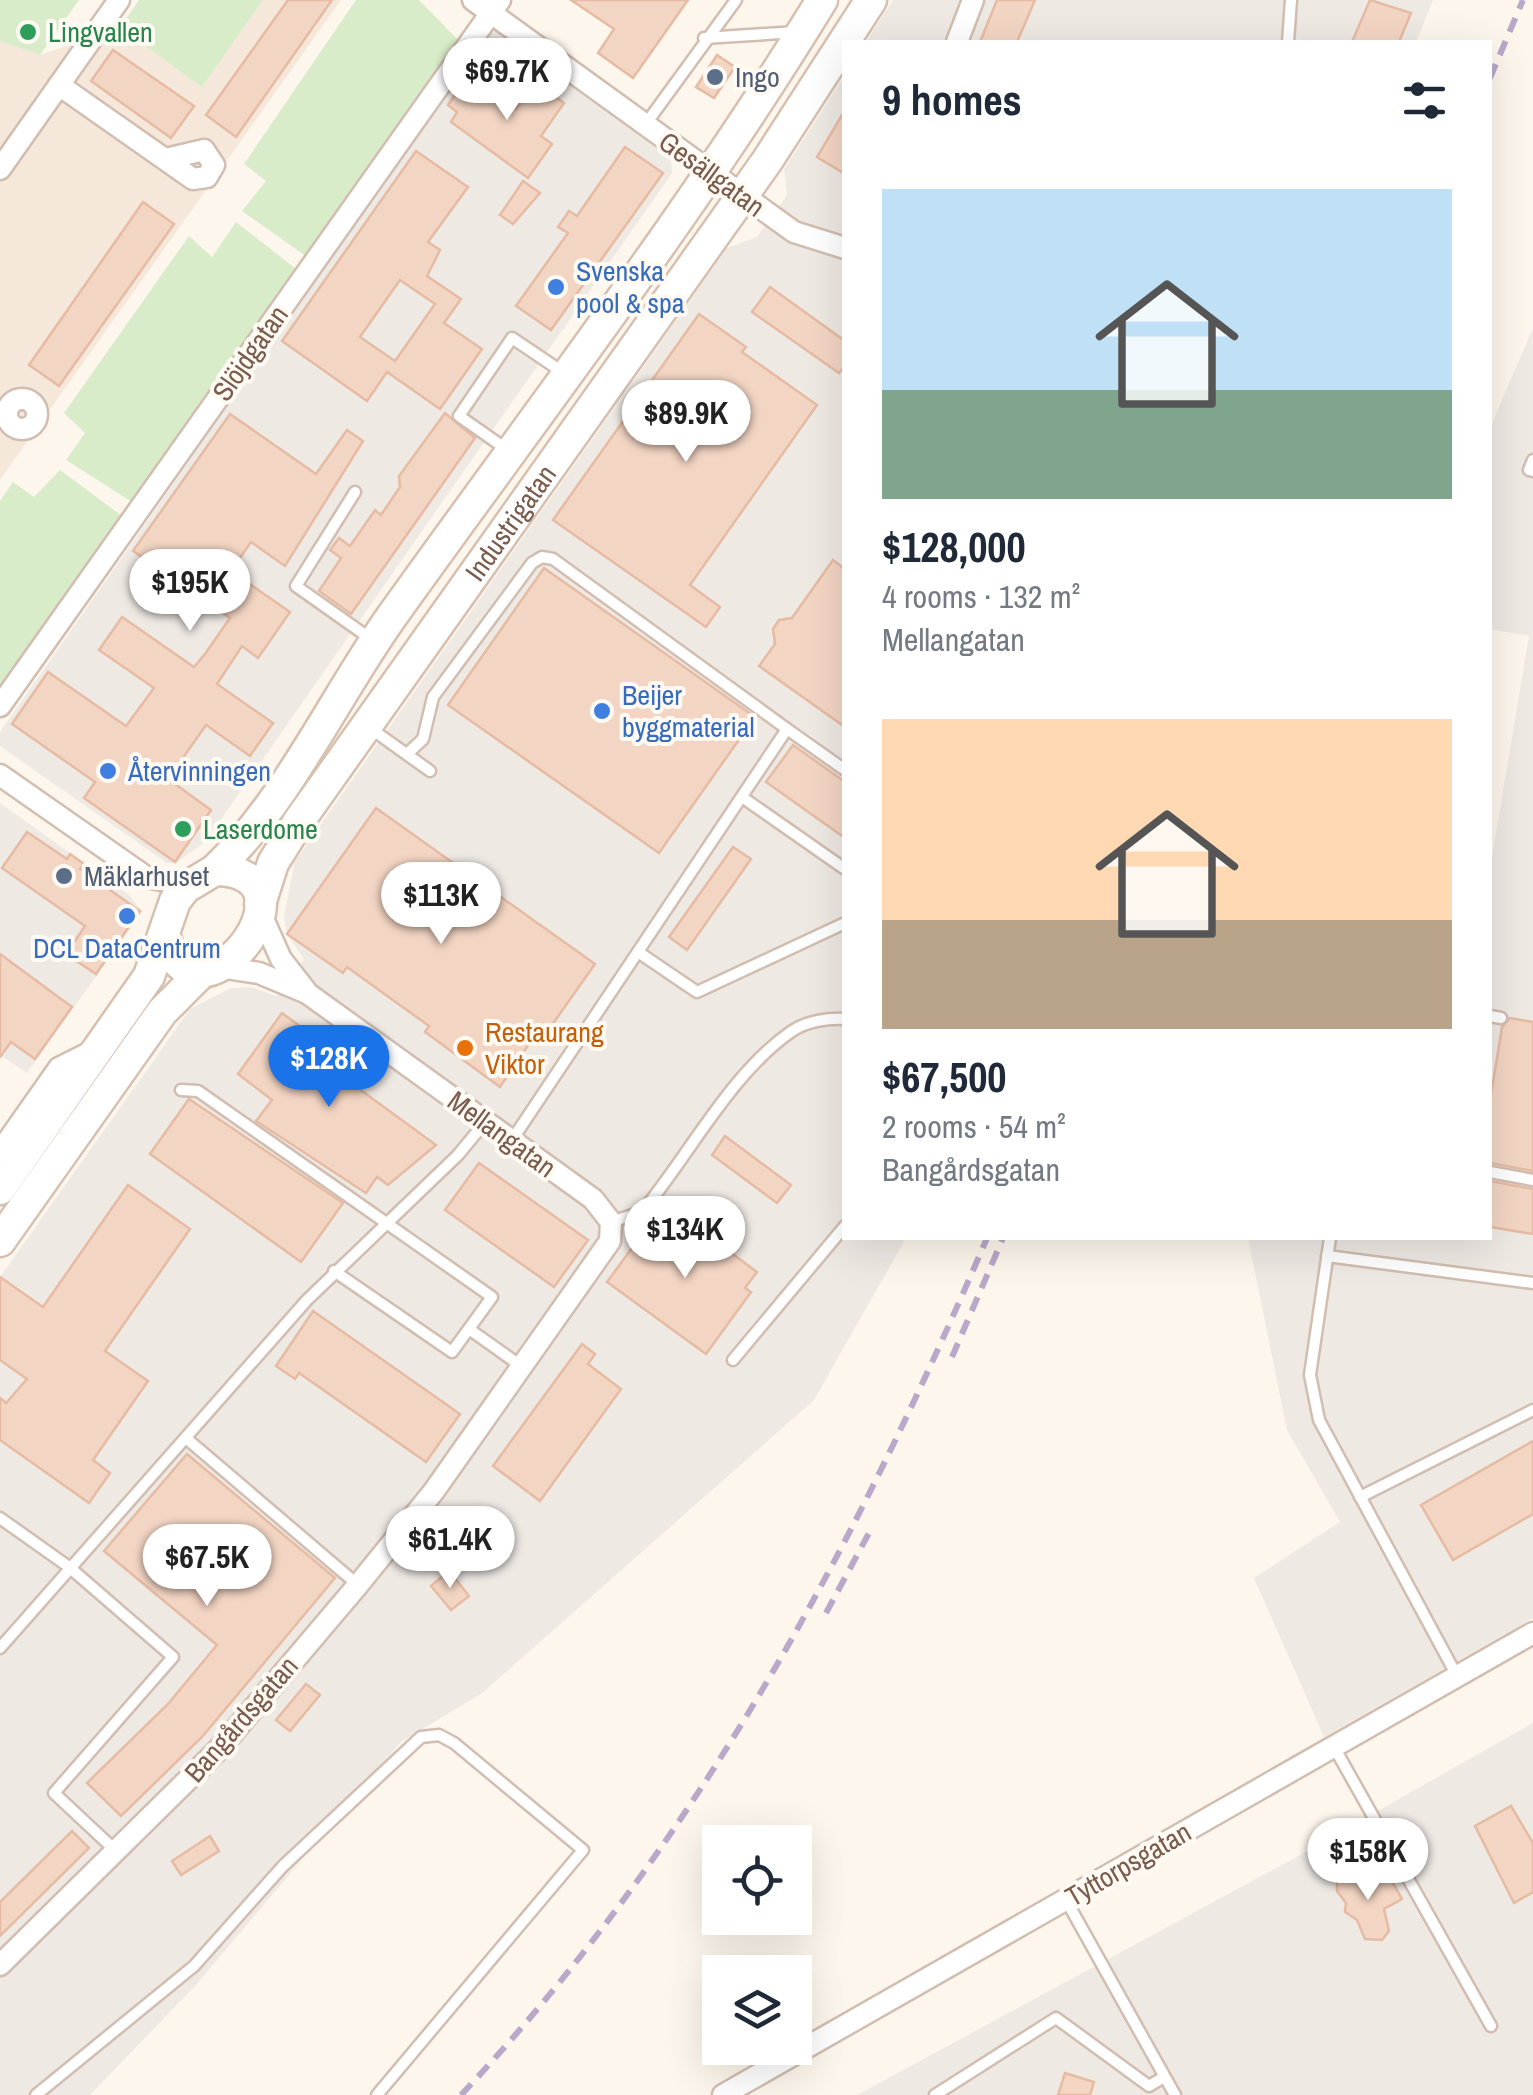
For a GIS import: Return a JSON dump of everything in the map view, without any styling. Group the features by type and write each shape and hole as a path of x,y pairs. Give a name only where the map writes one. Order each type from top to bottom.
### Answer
{"main road":[{"name":"Industrigatan","path":"207,874 262,817 374,642 708,172 822,0"},
{"name":"Industrigatan","path":"845,40 871,0"},
{"name":"Industrigatan","path":"260,908 280,850 742,196 842,44"},
{"path":"0,1189 149,976 175,902 207,874 247,879 260,908 246,946 162,1012 0,1241"},
{"path":"165,928 175,958 212,969"}],"street":[{"path":"0,169 120,0"},
{"name":"Gesällgatan","path":"473,0 494,7 645,126 742,196 807,238 842,247"},
{"path":"958,40 973,0"},
{"name":"Slöjdgatan","path":"0,706 494,7"},
{"path":"59,85 166,159"},
{"path":"0,775 146,878 177,883 207,874"},
{"path":"146,878 165,928"},
{"name":"Mellangatan","path":"260,908 281,959 307,992"},
{"name":"Mellangatan","path":"212,969 259,973 307,992 593,1199 611,1222"},
{"path":"0,1152 59,1068 99,1049"},
{"name":"Bangårdsgatan","path":"0,1964 219,1749 358,1585 601,1260 610,1241 611,1222"},
{"name":"Tyttorpsgatan","path":"722,2095 1533,1633"}],"lane":[{"path":"645,126 704,38 736,0"},
{"path":"1288,40 1291,0"},
{"path":"704,38 803,31"},
{"path":"510,451 459,416 512,338 564,373"},
{"path":"1533,460 1529,470 1533,471"},
{"path":"355,492 296,586 374,642"},
{"path":"407,754 424,739 433,697 532,563 542,557 553,559 842,768"},
{"path":"366,726 430,771"},
{"path":"512,1140 787,729"},
{"path":"742,797 842,867"},
{"path":"638,952 697,992 842,923"},
{"path":"611,1222 642,1212 736,1088 795,1028 828,1018 842,1020"},
{"path":"181,1090 198,1092 492,1298 452,1352 334,1271"},
{"path":"0,1648 334,1271 458,1156 486,1121"},
{"path":"1492,1172 1533,1180"},
{"path":"733,1360 842,1230"},
{"path":"1330,1240 1310,1374 1319,1420 1457,1676"},
{"path":"1327,1256 1533,1284"},
{"path":"468,1329 523,1368"},
{"path":"1360,1497 1533,1410"},
{"path":"186,1439 358,1585"},
{"path":"0,1518 69,1567 173,1657 54,1792 117,1852"},
{"path":"36,2095 194,1966 283,1866 346,1812 387,1766 421,1736 440,1736 469,1754 583,1850 377,2095"},
{"path":"1333,1746 1491,2026"},
{"path":"1066,1900 1175,2095"},
{"path":"935,2095 1056,2018 1149,2086 1164,2077"}],"shaded area":[{"path":"263,0 341,0 0,480 0,41 40,55 120,28 202,87"},
{"path":"893,0 1433,0 1417,40 867,40"},
{"path":"492,28 671,157 672,173 205,842 176,863 167,863 0,746 0,732"},
{"path":"842,80 842,1240 905,1240 814,1400 481,1694 401,1742 196,1985 90,2095 0,2095 0,1277 190,1009 231,988 251,987 276,996 304,959 287,934 284,915 295,861 727,248 757,237 787,195 784,169"},
{"path":"1533,328 1533,1618 1324,1737 1254,1578 1340,1522 1287,1430 1248,1240 1492,1240 1492,857 1529,636 1492,629 1492,423"},
{"path":"0,803 130,896 142,912 27,1073 0,1055"},
{"path":"1533,1723 1533,2095 857,2095 1293,1859"}],"green space":[{"name":"Lingvallen","path":"0,0 79,0 40,55 0,41"},
{"path":"139,0 263,0 202,87 120,28"},
{"path":"356,0 419,0 461,43 310,259 242,211 266,181 244,164"},
{"path":"236,222 300,272 132,502 66,460 85,433 64,413 189,236 212,257"},
{"path":"60,470 126,519 0,696 0,501 13,482 34,497"}],"building":[{"path":"288,0 332,0 236,137 206,115"},
{"path":"571,0 688,0 633,78 598,53 614,29"},
{"path":"997,0 1035,0 1018,40 981,40"},
{"path":"1370,0 1411,13 1400,40 1353,40"},
{"path":"113,50 194,106 171,138 91,81"},
{"name":"Ingo","path":"717,55 735,67 714,98 696,87"},
{"path":"469,75 516,109 535,82 564,103 541,136 552,144 528,178 451,122 457,112 448,105"},
{"path":"842,115 842,172 817,157"},
{"path":"625,147 663,173 551,330 516,306 568,233 558,227 569,211 577,216"},
{"path":"416,151 468,187 428,242 440,250 427,276 461,299 444,323 482,349 440,409 387,372 367,401 282,341","holes":["400,280 435,304 395,361 360,337"]},
{"path":"523,181 540,193 513,224 500,215"},
{"path":"143,202 174,224 59,386 29,365"},
{"path":"770,287 842,339 842,369 839,373 752,312"},
{"path":"699,314 746,347 742,352 817,405 690,585 720,607 706,627 553,520"},
{"path":"445,413 475,438 351,614 319,591 341,558 330,550 339,538 350,546 375,510 381,515 400,487 399,476"},
{"path":"230,414 316,474 347,430 363,441 285,566 251,542 231,571 290,612 258,658 242,646 217,684 273,723 250,756 206,725 168,779 211,810 175,862 84,798 95,782 12,724 48,672 126,726 154,688 99,650 122,617 194,667 205,654 230,618 133,551"},
{"path":"833,560 842,567 842,725 759,666 775,644 773,629 779,620 792,618"},
{"name":"Beijer byggmaterial","path":"544,568 755,717 659,853 448,705"},
{"path":"793,745 842,780 842,836 766,782"},
{"path":"376,808 595,964 540,1042 533,1038 500,1087 425,1032 429,1026 347,967 343,973 287,934"},
{"path":"27,832 67,859 70,854 84,864 80,869 140,911 96,974 66,954 85,926 2,868"},
{"path":"733,847 751,859 687,950 669,937"},
{"path":"0,954 72,1007 35,1059 11,1042 0,1057"},
{"path":"282,1013 345,1059 336,1072 436,1145 388,1185 377,1177 366,1193 256,1121 272,1100 238,1074"},
{"path":"1510,1018 1533,1022 1533,1171 1492,1163 1492,1089 1502,1027"},
{"path":"189,1099 343,1203 301,1262 150,1154"},
{"path":"725,1136 791,1185 777,1203 712,1155"},
{"path":"479,1163 588,1240 554,1287 445,1210"},
{"path":"1492,1181 1533,1189 1533,1234 1492,1227"},
{"path":"128,1185 190,1229 105,1351 148,1381 93,1460 110,1473 89,1503 0,1440 0,1398 6,1403 27,1379 0,1360 0,1277 43,1307"},
{"path":"680,1215 757,1272 745,1288 751,1292 706,1354 607,1282 654,1218 669,1230"},
{"path":"313,1311 460,1414 426,1462 299,1373 295,1379 276,1366"},
{"path":"582,1344 595,1354 588,1364 621,1389 540,1501 493,1466"},
{"path":"1533,1441 1533,1514 1453,1560 1421,1505"},
{"path":"187,1454 335,1578 202,1737 121,1816 87,1783 168,1704 217,1645 104,1551"},
{"path":"449,1571 469,1596 451,1610 431,1586"},
{"path":"306,1684 320,1695 290,1731 276,1720"},
{"path":"1511,1806 1533,1843 1533,1892 1514,1903 1475,1826"},
{"path":"72,1831 89,1848 0,1936 0,1902"},
{"path":"210,1836 219,1851 181,1875 172,1861"},
{"path":"1356,1871 1369,1887 1389,1876 1402,1899 1384,1909 1389,1931 1382,1940 1365,1939 1357,1920 1345,1912 1346,1903 1337,1891 1337,1880 1344,1872"},
{"path":"1065,2073 1094,2082 1090,2095 1058,2095"}],"railway":[{"path":"1492,73 1523,0"},
{"path":"461,2095 546,1999 624,1899 696,1796 762,1690 881,1469 986,1240"},
{"path":"952,1357 1002,1240"},
{"path":"826,1613 869,1533"}],"place":[{"name":"Lingvallen","path":"28,32"},
{"name":"Ingo","path":"715,77"},
{"name":"Svenska pool & spa","path":"556,287"},
{"name":"Beijer byggmaterial","path":"602,711"},
{"name":"Återvinningen","path":"108,771"},
{"name":"Laserdome","path":"183,829"},
{"name":"Mäklarhuset","path":"64,876"},
{"name":"DCL DataCentrum","path":"127,916"},
{"name":"Restaurang Viktor","path":"465,1048"}]}
